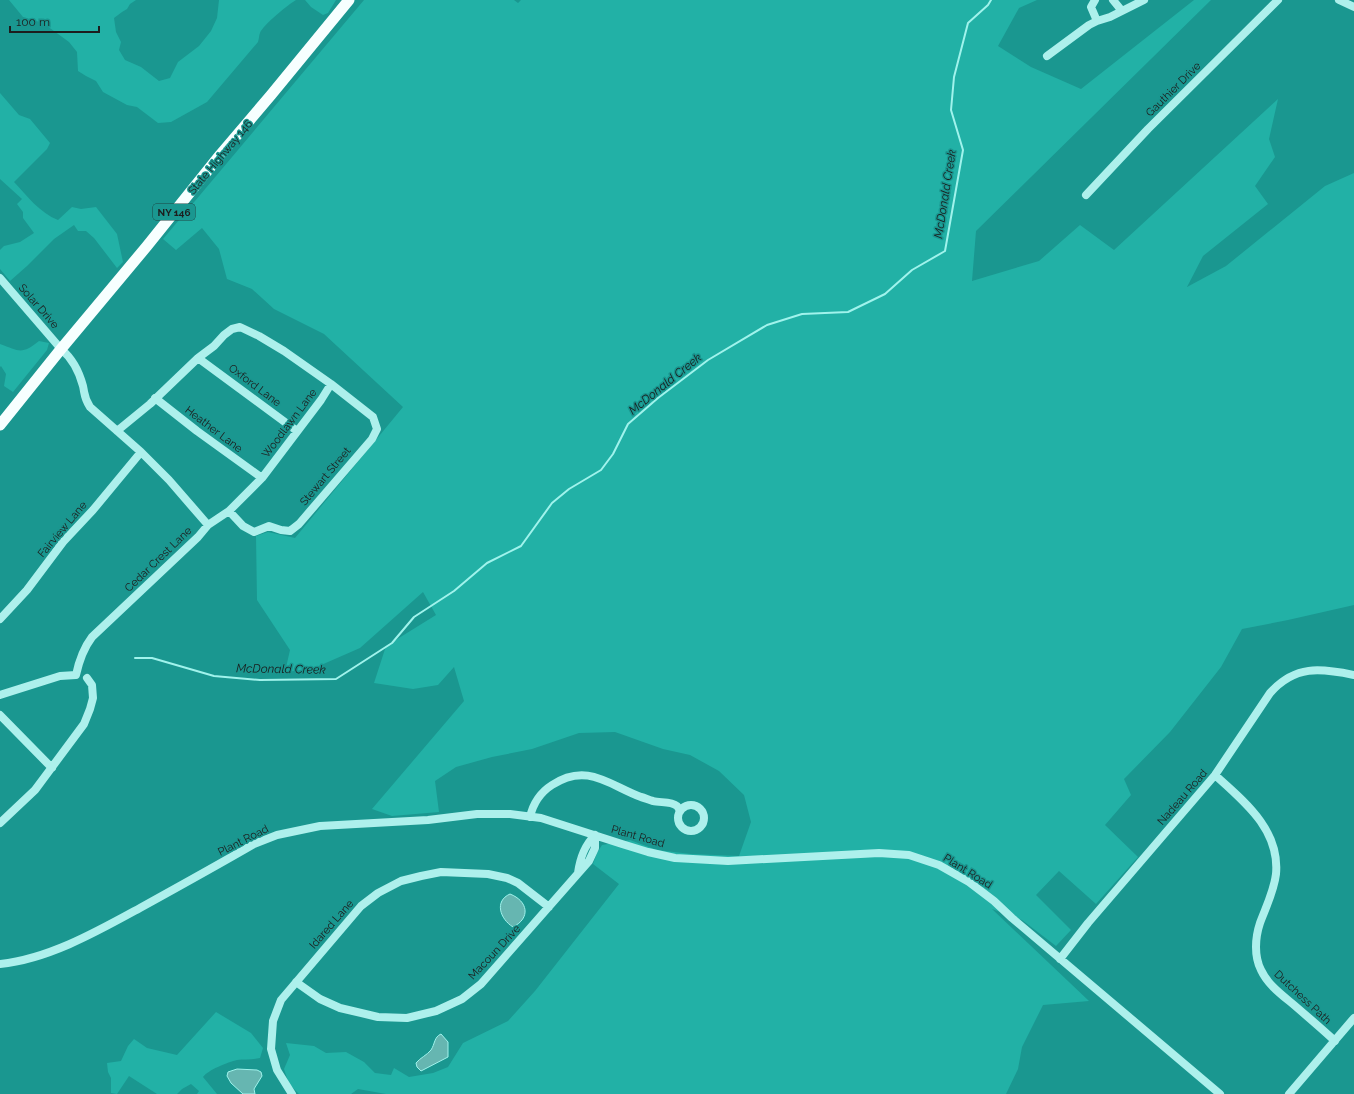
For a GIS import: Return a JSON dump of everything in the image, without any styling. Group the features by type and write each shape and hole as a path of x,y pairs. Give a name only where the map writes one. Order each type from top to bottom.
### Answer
{"main road":[{"name":"State Highway 146","path":"0,425 348,0"}],"street":[{"path":"1095,0 1091,7 1097,21"},
{"path":"1113,0 1122,11"},
{"path":"1047,56 1089,25 1110,17 1144,0"},
{"name":"Gauthier Drive","path":"1086,195 1148,129 1278,0"},
{"path":"1338,0 1354,7"},
{"name":"Solar Drive","path":"0,278 61,349"},
{"name":"Woodlawn Lane","path":"117,430 136,416 198,358 214,346 232,329 240,327 284,351 331,384 321,400 262,478 229,511 208,525"},
{"name":"Cedar Crest Lane","path":"0,695 60,676 76,675 80,656 92,637 198,537 208,525 169,480 142,452 90,406 84,398 83,388 72,359 61,349"},
{"name":"Oxford Lane","path":"198,358 297,431"},
{"name":"Stewart Street","path":"229,511 243,526 254,532 269,526 290,531 299,524 372,439 377,429 373,417 331,384"},
{"name":"Heather Lane","path":"155,398 197,431 262,478"},
{"name":"Fairview Lane","path":"0,619 27,590 63,542 93,510 142,452"},
{"name":"Nadeau Road","path":"1060,959 1088,923 1215,775 1270,693 1280,682 1298,672 1310,670 1354,675"},
{"path":"0,823 35,790 78,733 90,709 93,692 92,685 87,678"},
{"path":"0,715 52,768"},
{"path":"530,817 535,803 548,787 559,780 571,776 585,775 605,780 640,797 672,804 677,806 680,811"},
{"name":"Dutchess Path","path":"1215,775 1246,803 1259,818 1272,841 1275,852 1276,874 1274,886 1257,936 1256,947 1260,969 1266,979 1276,989 1335,1041"},
{"name":"Plant Road","path":"0,964 18,962 56,949 106,926 254,844 277,834 320,826 428,820 477,814 510,814 541,818 648,852 675,858 728,860 879,853 910,855 940,865 969,882 994,901 1060,959 1220,1094"},
{"name":"Macoun Drive","path":"296,982 320,1000 340,1008 378,1017 407,1018 436,1011 462,999 481,984 578,873 580,861 587,843 595,835"},
{"name":"Idared Lane","path":"292,1094 276,1070 271,1049 273,1021 281,1000 361,906 378,893 401,881 441,872 488,874 507,878 518,883 549,907"},
{"path":"1289,1094 1354,1018"}],"green space":[{"path":"9,0 136,0 130,4 127,9 114,18 116,32 121,42 119,50 125,60 141,67 159,81 170,78 178,62 199,46 211,31 217,18 219,0 296,0 282,10 262,29 258,42 207,102 171,122 158,123 137,107 127,105 103,92 96,81 78,71 77,52 69,42 43,23 23,17"},
{"path":"305,0 336,0 328,13 323,15 311,7"},
{"path":"364,0 514,0 518,3 521,0 1037,0 1019,8 998,46 1031,67 1081,89 1194,0 1211,0 976,231 972,281 1039,261 1080,225 1114,250 1278,99 1269,139 1275,157 1255,186 1268,204 1203,256 1187,287 1226,266 1325,186 1354,173 1354,605 1242,629 1221,667 1170,732 1124,779 1131,795 1105,825 1138,857 1096,904 1059,871 1036,895 1071,930 1056,946 1022,920 992,909 1089,1001 1043,1005 1022,1047 1018,1069 1006,1094 386,1094 358,1089 351,1094 299,1094 289,1084 284,1069 290,1055 286,1043 314,1046 326,1053 346,1052 364,1062 375,1073 391,1075 394,1068 409,1077 433,1073 448,1067 463,1043 508,1021 535,991 619,884 593,864 602,845 630,840 657,850 691,854 739,856 751,822 744,795 719,771 690,755 663,749 615,732 579,733 532,749 492,757 456,767 435,781 439,812 392,816 372,809 464,701 454,667 438,685 413,689 374,683 386,646 436,615 423,592 360,648 312,669 285,672 290,650 257,600 256,536 268,532 295,538 403,407 324,334 274,309 252,289 227,279 219,249 202,228 176,250 163,239"},
{"path":"0,93 19,115 30,119 50,143 47,149 14,182 40,209 58,220 72,207 81,209 96,207 117,234 123,262 117,268 94,238 86,231 78,231 74,225 54,239 10,281 0,269 0,250 4,246 20,242 34,233 23,218 23,212 17,204 22,199 0,179"},
{"path":"39,341 49,343 47,350 13,392 4,386 6,374 1,366 0,367 0,344 16,350 24,350"},
{"path":"216,1012 251,1033 263,1048 260,1058 233,1061 218,1067 203,1077 217,1094 197,1094 199,1091 191,1084 177,1094 157,1094 129,1076 117,1094 111,1093 111,1078 108,1072 107,1063 121,1061 128,1046 134,1039 147,1048 177,1055"}],"water":[{"path":"510,894 521,901 525,910 523,919 513,927 508,924 502,915 500,905 505,897"},
{"path":"441,1034 448,1042 448,1057 421,1071 417,1067 416,1063 431,1050 436,1039"},
{"path":"237,1069 257,1070 261,1072 262,1076 254,1089 255,1094 243,1094 231,1083 227,1076 228,1072"}],"waterway":[{"name":"McDonald Creek","path":"135,658 152,658 214,676 260,680 336,679 392,643 414,617 454,591 487,563 521,546 552,503 569,489 601,470 613,454 628,424 658,398 708,360 767,325 802,314 848,312 885,294 912,270 945,251 963,150 951,110 954,77 968,23 988,5 991,0"}]}
